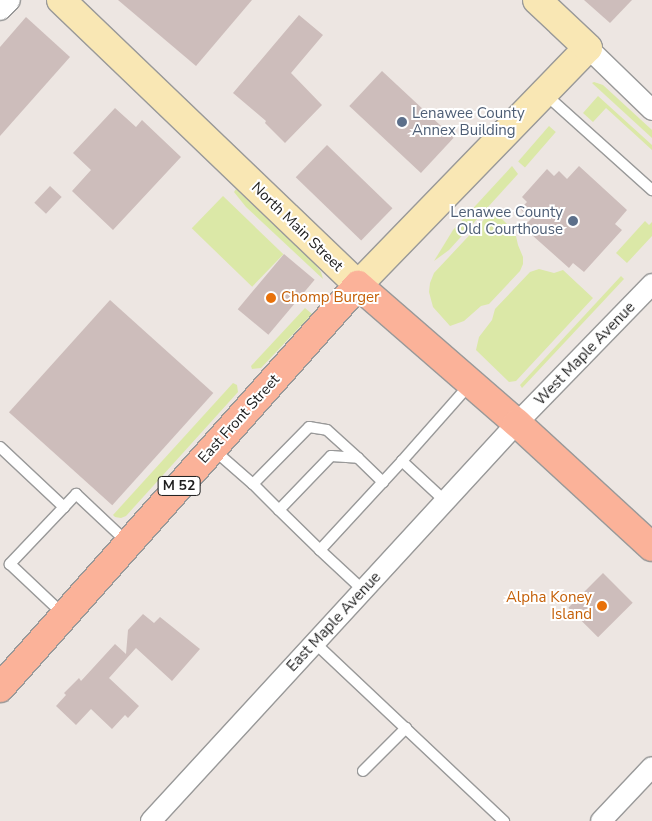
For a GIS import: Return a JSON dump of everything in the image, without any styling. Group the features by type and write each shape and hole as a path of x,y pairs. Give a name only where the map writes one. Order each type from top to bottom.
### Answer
{"main road":[{"name":"North Main Street","path":"358,285 517,423 652,547"},
{"name":"East Front Street","path":"0,688 358,285"}],"street":[{"path":"0,10 10,0"},
{"name":"North Main Street","path":"61,0 358,285"},
{"path":"537,0 652,110"},
{"path":"358,285 588,48"},
{"name":"West Maple Avenue","path":"517,423 652,284"},
{"name":"East Maple Avenue","path":"150,821 517,423"},
{"path":"601,821 652,767"}],"lane":[{"path":"545,93 652,190"},
{"path":"320,550 402,462 471,383"},
{"path":"253,484 309,427 326,430 382,482"},
{"path":"0,447 64,507"},
{"path":"212,449 253,484 363,590"},
{"path":"279,510 331,456 358,458"},
{"path":"402,462 446,501"},
{"path":"64,615 10,564 76,494 128,544"},
{"path":"315,642 504,821"},
{"path":"363,771 406,728"}],"green space":[{"path":"592,83 603,85 652,130 652,138"},
{"path":"598,96 652,145 652,150 606,108 593,122 583,113"},
{"path":"549,126 556,132 525,167 518,161"},
{"path":"512,166 518,174 449,250 434,261 453,230"},
{"path":"236,189 313,262 321,272 323,279 246,207 234,192"},
{"path":"223,196 283,254 252,287 192,228"},
{"path":"493,210 515,232 523,257 523,264 520,271 489,304 481,306 464,321 450,326 433,307 429,292 430,283 434,273"},
{"path":"645,221 649,225 652,222 652,236 627,263 616,253"},
{"path":"539,269 554,273 563,270 593,298 516,381 509,382 476,350 479,337 492,320 495,309 530,272"},
{"path":"621,276 624,279 522,388 520,385"},
{"path":"305,308 312,314 261,368 252,369 251,366"},
{"path":"233,383 237,385 238,392 126,516 121,518 115,517 113,515"}],"building":[{"path":"118,0 252,0 196,66"},
{"path":"584,0 632,0 610,23"},
{"path":"299,15 323,35 291,73 322,105 285,143 265,123 266,121 233,93"},
{"path":"26,17 70,57 0,136 0,47"},
{"name":"Lenawee County Annex Building","path":"382,71 454,138 421,173 349,106"},
{"path":"115,108 136,127 142,120 181,157 113,230 72,191 91,170 73,153"},
{"path":"327,145 392,208 361,241 296,177"},
{"name":"Lenawee County Old Courthouse","path":"579,166 627,210 615,224 622,230 584,272 573,263 569,268 523,227 531,219 520,209 527,202 522,197 547,169 554,176 559,171 567,179"},
{"path":"50,186 62,197 46,214 34,203"},
{"name":"Chomp Burger","path":"284,254 315,280 268,335 238,309"},
{"path":"110,300 213,393 112,505 9,412"},
{"name":"Alpha Koney Island","path":"603,573 633,603 598,637 568,608"},
{"path":"143,614 154,623 160,617 200,649 172,681 136,648 109,678 139,706 128,718 125,715 112,729 91,709 76,725 56,706 66,695 64,693 79,678 81,681 115,644 126,654 128,630"}],"place":[{"name":"Lenawee County Annex Building","path":"402,122"},
{"name":"Lenawee County Old Courthouse","path":"573,221"},
{"name":"Chomp Burger","path":"271,298"},
{"name":"Alpha Koney Island","path":"602,606"}]}
